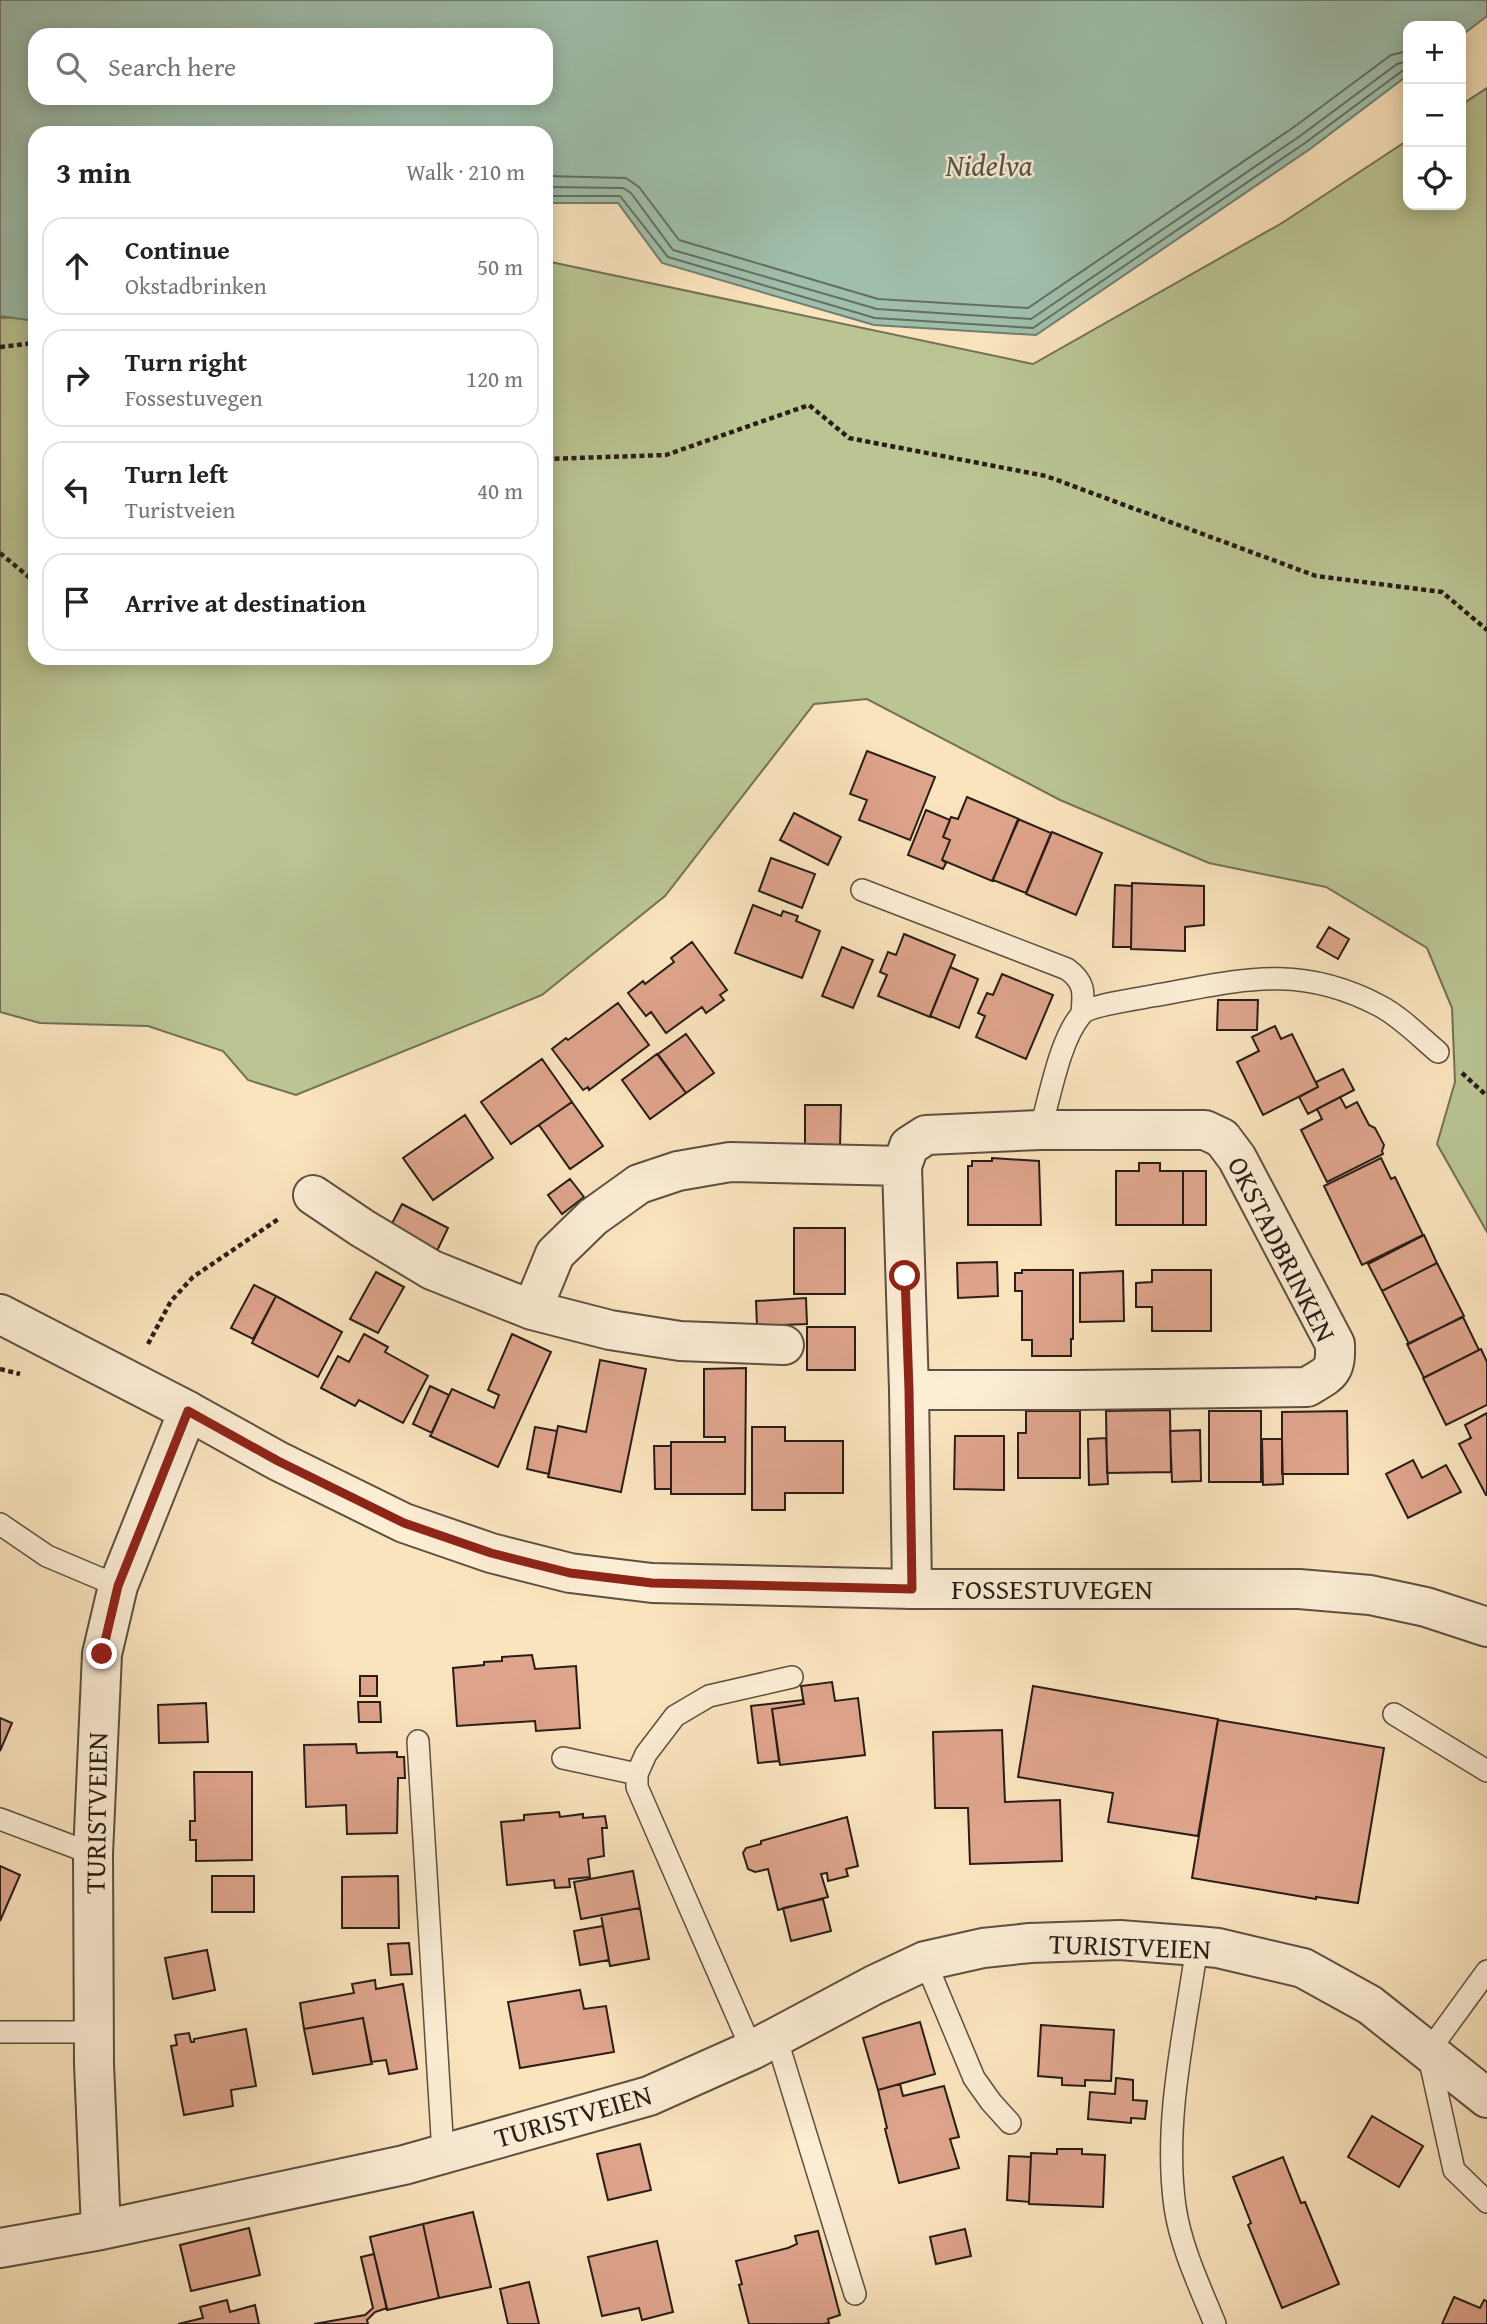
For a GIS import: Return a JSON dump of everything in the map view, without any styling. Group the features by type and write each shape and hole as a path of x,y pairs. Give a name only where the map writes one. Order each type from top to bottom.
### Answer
{"street":[{"name":"OKSTADBRINKEN","path":"902,1166 909,1146 926,1135 1040,1130 1205,1130 1222,1138 1237,1158 1335,1344 1335,1363 1326,1376 1307,1387 909,1390"},
{"path":"532,1310 555,1254 593,1217 639,1184 678,1171 730,1162 902,1166 912,1589"},
{"path":"313,1195 432,1270 532,1310 610,1330 680,1341 784,1345"},
{"name":"FOSSESTUVEGEN","path":"0,1314 188,1411 278,1461 404,1523 491,1553 570,1573 652,1583 912,1589 1299,1589 1370,1595 1426,1607 1487,1627"},
{"name":"TURISTVEIEN","path":"101,2230 94,2032 93,1854 102,1654 118,1586 188,1411"},
{"name":"TURISTVEIEN","path":"0,2248 101,2230 404,2165 649,2096 764,2043 925,1961 984,1948 1030,1943 1120,1940 1197,1946 1218,1948 1303,1968 1370,2005 1487,2098"}],"lane":[{"path":"862,890 1067,969 1078,977 1084,993 1082,1013 1067,1036 1040,1130"},
{"path":"1082,1013 1118,1002 1240,981 1289,978 1337,987 1382,1007 1438,1052"},
{"path":"0,1524 47,1556 118,1586"},
{"path":"792,1677 709,1696 675,1716 646,1754 636,1774 638,1787 764,2043 855,2294"},
{"path":"1394,1714 1487,1771"},
{"path":"418,1741 443,2153"},
{"path":"563,1758 636,1774"},
{"path":"0,1819 93,1854"},
{"path":"1197,1946 1175,2098 1172,2168 1175,2209 1189,2260 1215,2324"},
{"path":"925,1961 974,2078 1010,2123"},
{"path":"1487,1971 1428,2052 1454,2170 1487,2202"},
{"path":"0,2032 94,2032"}],"path":[{"path":"0,347 28,344"},
{"path":"553,459 666,455 809,405 849,438 1046,476 1316,576 1442,592 1487,630"},
{"path":"0,553 28,576"},
{"path":"143,1354 171,1301 193,1277 313,1195"}],"shaded area":[{"path":"1487,88 1487,1232 1437,1144 1455,1082 1452,1008 1427,948 1326,887 1209,863 1060,800 867,699 814,704 665,896 542,995 296,1095 248,1080 223,1051 148,1026 40,1023 0,1012 0,318 28,316 28,665 553,665 553,262 1033,364 1282,223 1403,143 1403,210 1466,210 1466,102"}],"water":[{"name":"Nidelva","path":"0,0 1487,0 1487,16 1466,32 1466,21 1403,21 1403,79 1310,149 1036,335 874,325 662,263 618,203 553,203 553,126 28,126 28,320 0,316"}],"building":[{"path":"867,751 935,777 910,840 859,820 867,800 850,794"},
{"path":"967,797 1019,819 992,881 942,860 950,840 943,837 951,817 958,819"},
{"path":"926,810 950,820 943,837 950,840 942,860 946,863 943,869 908,855"},
{"path":"794,813 841,837 828,865 780,840"},
{"path":"1018,819 1051,833 1026,893 993,880"},
{"path":"1052,832 1102,853 1076,915 1026,894"},
{"path":"771,858 815,874 802,908 759,891"},
{"path":"1132,883 1204,886 1204,925 1185,927 1185,951 1131,949"},
{"path":"1115,885 1132,886 1131,947 1113,947"},
{"path":"753,905 781,916 783,911 798,916 796,921 820,931 802,978 735,953"},
{"path":"1329,927 1349,939 1338,959 1317,947"},
{"path":"904,934 955,955 930,1017 878,996 887,975 880,972 888,952 896,955"},
{"path":"692,942 727,990 720,995 724,1000 706,1013 702,1007 666,1033 651,1012 646,1016 628,993 674,962 671,958"},
{"path":"842,947 873,960 853,1008 822,996"},
{"path":"950,967 978,979 959,1028 930,1016"},
{"path":"1002,974 1053,995 1026,1059 976,1037 985,1016 978,1013 987,993 993,995"},
{"path":"1218,1000 1258,1000 1257,1030 1217,1030"},
{"path":"618,1003 649,1045 589,1090 588,1087 583,1090 552,1049"},
{"path":"1275,1026 1281,1039 1292,1034 1318,1087 1263,1115 1237,1062 1259,1051 1252,1037"},
{"path":"686,1034 714,1073 686,1093 658,1054"},
{"path":"657,1054 686,1093 650,1119 622,1080"},
{"path":"542,1059 572,1102 511,1144 481,1102"},
{"path":"1343,1069 1354,1090 1308,1114 1299,1097 1318,1087 1316,1082"},
{"path":"1340,1097 1346,1108 1357,1102 1384,1145 1383,1154 1327,1182 1301,1130 1322,1119 1317,1109"},
{"path":"572,1102 603,1146 570,1169 539,1125"},
{"path":"805,1105 841,1105 840,1147 805,1147"},
{"path":"465,1115 493,1158 433,1200 403,1158"},
{"path":"992,1158 1039,1161 1041,1225 968,1225 968,1166 972,1166 972,1161 992,1161"},
{"path":"1381,1158 1391,1179 1395,1177 1423,1235 1362,1265 1324,1186"},
{"path":"1139,1163 1160,1163 1160,1171 1183,1171 1183,1225 1116,1225 1116,1171 1139,1171"},
{"path":"1183,1171 1206,1171 1206,1225 1183,1225"},
{"path":"570,1179 584,1197 562,1214 548,1195"},
{"path":"402,1204 448,1228 435,1255 388,1231"},
{"path":"794,1228 845,1228 845,1294 794,1294"},
{"path":"1424,1235 1437,1263 1382,1291 1368,1264"},
{"path":"997,1262 998,1296 958,1298 957,1263"},
{"path":"1437,1263 1464,1316 1409,1344 1382,1291"},
{"path":"1022,1270 1073,1270 1071,1356 1032,1356 1032,1340 1022,1340 1022,1291 1015,1291 1015,1273 1022,1273"},
{"path":"1152,1270 1211,1270 1211,1331 1152,1331 1152,1307 1136,1307 1136,1283 1152,1282"},
{"path":"1123,1271 1124,1321 1080,1322 1080,1273"},
{"path":"376,1272 404,1287 378,1333 350,1319"},
{"path":"254,1285 276,1296 253,1339 231,1328"},
{"path":"276,1296 342,1332 318,1377 252,1343"},
{"path":"806,1298 807,1324 757,1326 756,1301"},
{"path":"1463,1317 1479,1350 1424,1378 1407,1344"},
{"path":"807,1327 855,1327 855,1370 807,1370"},
{"path":"364,1334 388,1347 385,1352 428,1376 403,1423 359,1400 355,1406 321,1388 338,1356 349,1362"},
{"path":"512,1334 551,1352 498,1467 430,1436 452,1389 494,1408 499,1395 488,1390"},
{"path":"1481,1349 1487,1362 1487,1405 1446,1425 1423,1378"},
{"path":"600,1360 646,1369 621,1492 548,1477 558,1426 586,1432"},
{"path":"746,1368 745,1494 671,1494 671,1442 725,1442 725,1437 704,1437 704,1369"},
{"path":"430,1386 449,1395 432,1433 413,1424"},
{"path":"1170,1410 1171,1472 1107,1473 1106,1411"},
{"path":"1026,1411 1080,1411 1080,1478 1018,1478 1018,1433 1026,1433"},
{"path":"1209,1411 1261,1411 1261,1482 1209,1482"},
{"path":"1347,1411 1348,1474 1282,1474 1282,1412"},
{"path":"1487,1413 1486,1495 1459,1444 1471,1438 1465,1425"},
{"path":"535,1427 557,1431 549,1474 527,1469"},
{"path":"752,1427 785,1427 785,1441 843,1441 843,1493 785,1493 785,1510 752,1510"},
{"path":"1200,1430 1201,1481 1172,1482 1170,1431"},
{"path":"955,1436 1004,1436 1004,1490 954,1489"},
{"path":"1106,1438 1108,1484 1089,1485 1088,1439"},
{"path":"1262,1439 1282,1439 1283,1484 1263,1485"},
{"path":"654,1446 671,1446 671,1489 655,1489"},
{"path":"1413,1460 1422,1478 1446,1465 1461,1492 1408,1518 1386,1474"},
{"path":"532,1655 535,1669 576,1666 580,1728 536,1731 535,1721 457,1726 453,1668 502,1661 502,1657"},
{"path":"360,1676 377,1676 377,1696 360,1696"},
{"path":"832,1682 835,1701 858,1698 865,1755 780,1765 772,1709 804,1704 801,1686"},
{"path":"1033,1686 1218,1719 1198,1836 1108,1822 1113,1793 1018,1777"},
{"path":"803,1700 804,1704 772,1709 779,1761 758,1763 751,1706"},
{"path":"358,1702 380,1702 381,1722 359,1722"},
{"path":"206,1703 208,1742 159,1743 158,1705"},
{"path":"0,1718 12,1723 0,1751"},
{"path":"1218,1720 1384,1748 1358,1903 1316,1899 1192,1878"},
{"path":"1002,1730 1005,1802 1060,1800 1062,1861 970,1864 968,1808 935,1808 933,1732"},
{"path":"356,1744 357,1753 397,1752 397,1757 404,1757 405,1778 398,1778 397,1833 347,1834 346,1805 306,1807 304,1745"},
{"path":"194,1772 252,1772 252,1860 196,1861 196,1840 190,1840 190,1821 195,1821"},
{"path":"559,1812 560,1817 583,1814 583,1818 605,1816 607,1828 602,1828 604,1856 588,1859 590,1877 569,1879 570,1887 555,1888 554,1880 507,1885 501,1822 524,1820 524,1815"},
{"path":"847,1817 858,1866 846,1869 848,1876 828,1881 827,1873 821,1874 828,1897 778,1910 768,1869 755,1872 748,1869 743,1853 746,1848 761,1844 761,1841"},
{"path":"0,1866 20,1875 0,1921"},
{"path":"633,1871 640,1908 581,1919 574,1882"},
{"path":"212,1876 254,1876 254,1912 212,1912"},
{"path":"398,1876 399,1928 342,1928 342,1877"},
{"path":"823,1899 831,1931 791,1941 783,1908"},
{"path":"640,1908 649,1959 610,1966 601,1915"},
{"path":"603,1926 609,1960 580,1965 574,1931"},
{"path":"409,1943 412,1974 391,1975 388,1944"},
{"path":"207,1950 215,1990 173,1999 165,1958"},
{"path":"375,1980 376,1989 403,1984 417,2069 389,2074 386,2060 371,2062 363,2018 304,2029 300,2003 354,1993 352,1984"},
{"path":"580,1990 584,2009 606,2006 614,2052 520,2068 508,2002"},
{"path":"363,2018 372,2064 313,2074 304,2029"},
{"path":"920,2022 935,2074 878,2090 863,2038"},
{"path":"1041,2025 1114,2030 1111,2081 1085,2080 1085,2086 1062,2085 1062,2078 1038,2076"},
{"path":"246,2029 256,2086 231,2090 233,2106 184,2115 171,2046 177,2045 175,2035 189,2033 191,2042 194,2042 194,2039"},
{"path":"1116,2078 1133,2080 1133,2100 1147,2101 1145,2119 1131,2118 1131,2123 1088,2119 1090,2092 1115,2094"},
{"path":"900,2084 903,2096 944,2086 959,2137 950,2139 959,2168 899,2183 878,2090"},
{"path":"1372,2116 1423,2146 1399,2187 1348,2157"},
{"path":"640,2144 651,2190 608,2200 597,2154"},
{"path":"1057,2149 1082,2149 1082,2154 1105,2155 1103,2207 1029,2204 1031,2153 1057,2154"},
{"path":"1009,2156 1031,2157 1029,2202 1007,2200"},
{"path":"1283,2157 1339,2284 1282,2308 1248,2225 1251,2223 1233,2177"},
{"path":"473,2212 491,2287 439,2298 423,2224"},
{"path":"423,2224 439,2298 387,2310 370,2237"},
{"path":"249,2228 260,2275 191,2291 180,2245"},
{"path":"965,2229 971,2256 936,2264 930,2237"},
{"path":"818,2231 840,2315 823,2324 749,2324 736,2261 788,2248 797,2244 795,2236"},
{"path":"657,2241 673,2312 642,2320 639,2308 602,2316 588,2257"},
{"path":"374,2254 387,2308 375,2312 367,2320 368,2324 314,2324 365,2315 373,2308 361,2257"},
{"path":"529,2282 539,2324 508,2324 500,2289"},
{"path":"1454,2297 1480,2308 1484,2300 1487,2301 1487,2324 1442,2324"},
{"path":"227,2300 230,2312 255,2305 259,2324 178,2324 203,2318 200,2307"}],"route":[{"path":"102,1654 118,1586 188,1411 278,1461 404,1523 491,1553 570,1573 652,1583 912,1589 905,1276"}]}
